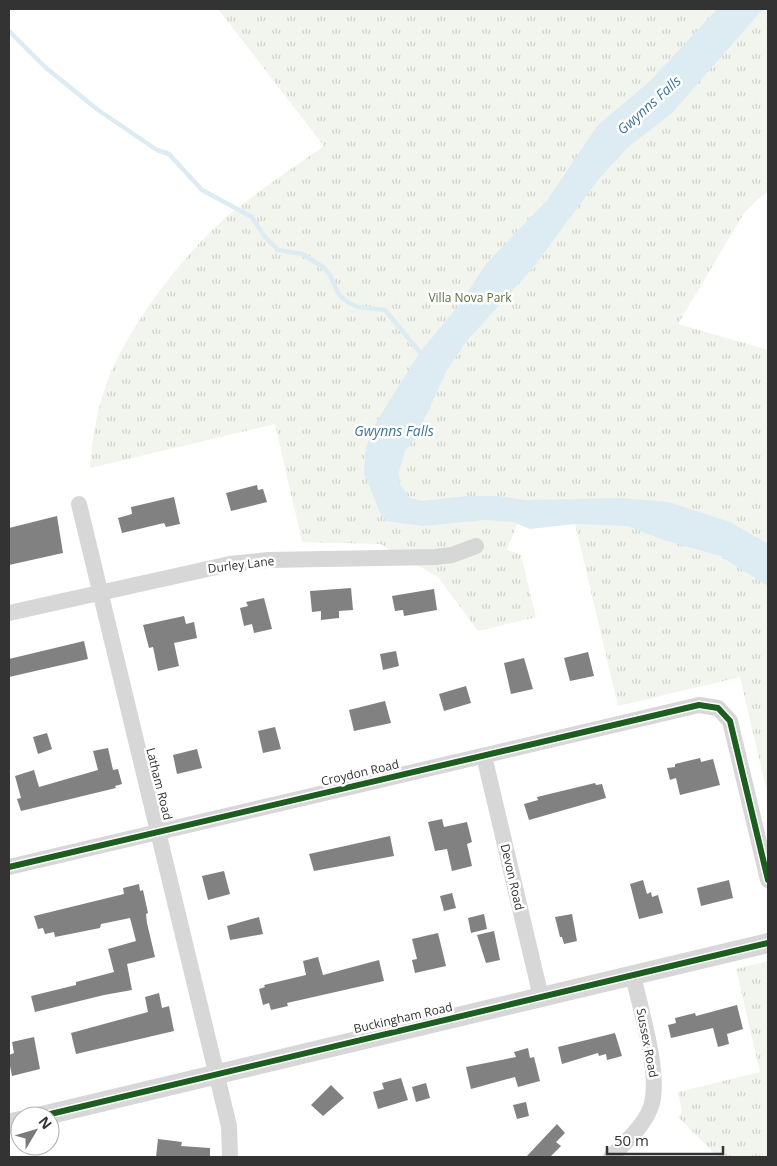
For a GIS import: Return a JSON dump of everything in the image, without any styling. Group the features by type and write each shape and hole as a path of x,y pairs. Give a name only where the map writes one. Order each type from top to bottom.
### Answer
{"street":[{"name":"Latham Road","path":"79,504 102,591 217,1074 229,1126 230,1157"},
{"name":"Durley Lane","path":"9,613 230,564 268,560 435,557 452,555 476,546"},
{"name":"Croydon Road","path":"9,867 699,705 718,708 730,721 768,880"},
{"name":"Devon Road","path":"484,756 541,997"},
{"name":"Buckingham Road","path":"60,1112 768,942"},
{"name":"Sussex Road","path":"611,1157 636,1130 652,1104 654,1083 633,975"}],"green space":[{"name":"Villa Nova Park","path":"218,9 768,9 768,190 744,213 678,324 768,350 768,797 740,677 618,706 569,498 518,522 507,550 521,555 536,617 478,631 438,577 380,544 302,542 275,424 90,468 95,424 107,382 129,337 161,289 198,245 235,210 324,146"},
{"path":"768,961 768,1157 718,1157 678,1117 682,1112 678,1092 760,1072 736,969"}],"water":[{"name":"Gwynns Falls","path":"717,9 763,9 672,113 627,148 598,180 532,269 466,342 447,370 417,435 405,451 399,472 400,484 410,498 422,501 467,496 497,496 526,500 621,498 668,502 730,522 768,544 768,586 720,556 664,540 627,526 575,524 530,529 513,522 484,520 423,526 386,521 381,515 364,473 366,448 375,424 420,352 460,304 486,264 548,199 597,126 650,81"}],"building":[{"path":"257,485 258,490 263,489 267,502 231,511 226,493"},
{"path":"174,497 180,524 166,527 164,523 122,533 118,518 132,514 131,507"},
{"path":"57,516 63,553 9,565 9,528"},
{"path":"351,588 353,610 339,611 339,618 321,620 321,611 312,612 310,591"},
{"path":"434,589 437,610 404,616 403,610 395,611 392,596"},
{"path":"264,598 272,629 254,633 252,624 244,626 240,608 248,606 246,602"},
{"path":"184,616 186,624 194,622 197,638 174,643 179,666 158,671 153,647 149,648 143,625"},
{"path":"84,641 88,659 9,677 9,659"},
{"path":"396,651 399,666 383,670 380,654"},
{"path":"588,652 594,676 570,681 564,658"},
{"path":"524,658 533,689 511,694 504,663"},
{"path":"466,686 471,703 444,711 439,694"},
{"path":"385,701 391,723 354,731 349,710"},
{"path":"275,727 281,749 263,753 258,731"},
{"path":"47,733 52,749 38,754 33,737"},
{"path":"108,748 113,770 118,769 122,784 115,786 116,788 21,811 17,799 21,798 15,776 34,770 39,787 98,770 93,751"},
{"path":"197,749 202,768 177,774 173,755"},
{"path":"700,758 701,762 713,759 720,785 680,795 676,778 670,780 667,768 675,767 675,764"},
{"path":"595,783 596,785 602,784 606,798 529,820 524,804 538,800 537,797"},
{"path":"442,819 444,827 467,822 472,842 467,844 472,866 452,871 447,849 435,851 428,822"},
{"path":"390,836 394,856 314,871 309,854"},
{"path":"224,871 230,894 208,900 202,876"},
{"path":"643,880 647,894 651,892 652,897 658,895 663,913 639,919 630,884"},
{"path":"729,880 733,898 701,906 697,888"},
{"path":"139,884 140,891 143,890 148,913 146,914 147,923 155,957 127,964 132,990 35,1012 31,996 76,985 76,982 114,972 108,949 136,941 130,918 101,924 100,928 55,937 54,932 45,934 43,928 38,929 34,916 124,894 123,888"},
{"path":"452,893 456,908 444,911 440,896"},
{"path":"484,914 487,929 471,933 468,918"},
{"path":"572,914 577,941 564,944 562,937 560,937 555,917"},
{"path":"259,917 263,934 230,940 227,926"},
{"path":"494,931 500,960 486,963 477,935"},
{"path":"438,933 446,966 415,973 412,960 417,959 412,939"},
{"path":"318,957 323,975 379,960 384,981 287,1003 288,1006 271,1010 269,1003 263,1005 259,989 265,987 264,985 306,975 303,961"},
{"path":"159,993 162,1008 169,1006 174,1031 76,1054 71,1033 148,1012 145,997"},
{"path":"737,1005 743,1029 727,1034 729,1044 718,1047 713,1028 671,1038 668,1025 676,1023 675,1018 695,1013 696,1016"},
{"path":"615,1033 622,1056 607,1060 606,1054 599,1056 598,1053 562,1064 558,1047"},
{"path":"34,1037 40,1069 12,1076 9,1055 14,1053 12,1042"},
{"path":"528,1048 530,1058 534,1057 540,1081 518,1087 515,1077 471,1089 466,1067 516,1057 514,1052"},
{"path":"401,1078 408,1100 378,1109 373,1092 384,1089 382,1083"},
{"path":"426,1083 430,1098 416,1102 412,1087"},
{"path":"331,1085 344,1098 323,1116 311,1105"},
{"path":"526,1102 529,1116 517,1119 513,1105"},
{"path":"557,1124 565,1133 556,1142 561,1146 550,1157 526,1157"},
{"path":"158,1139 182,1142 181,1146 210,1148 210,1157 156,1157"}],"waterway":[{"path":"9,31 45,67 98,110 157,150 169,154 202,190 252,217 265,237 278,250 302,254 323,267 330,275 339,295 349,303 358,307 385,310 423,356"}],"cycle path":[{"path":"9,867 699,705 718,708 730,721 768,880"},
{"path":"60,1112 768,943"}]}
